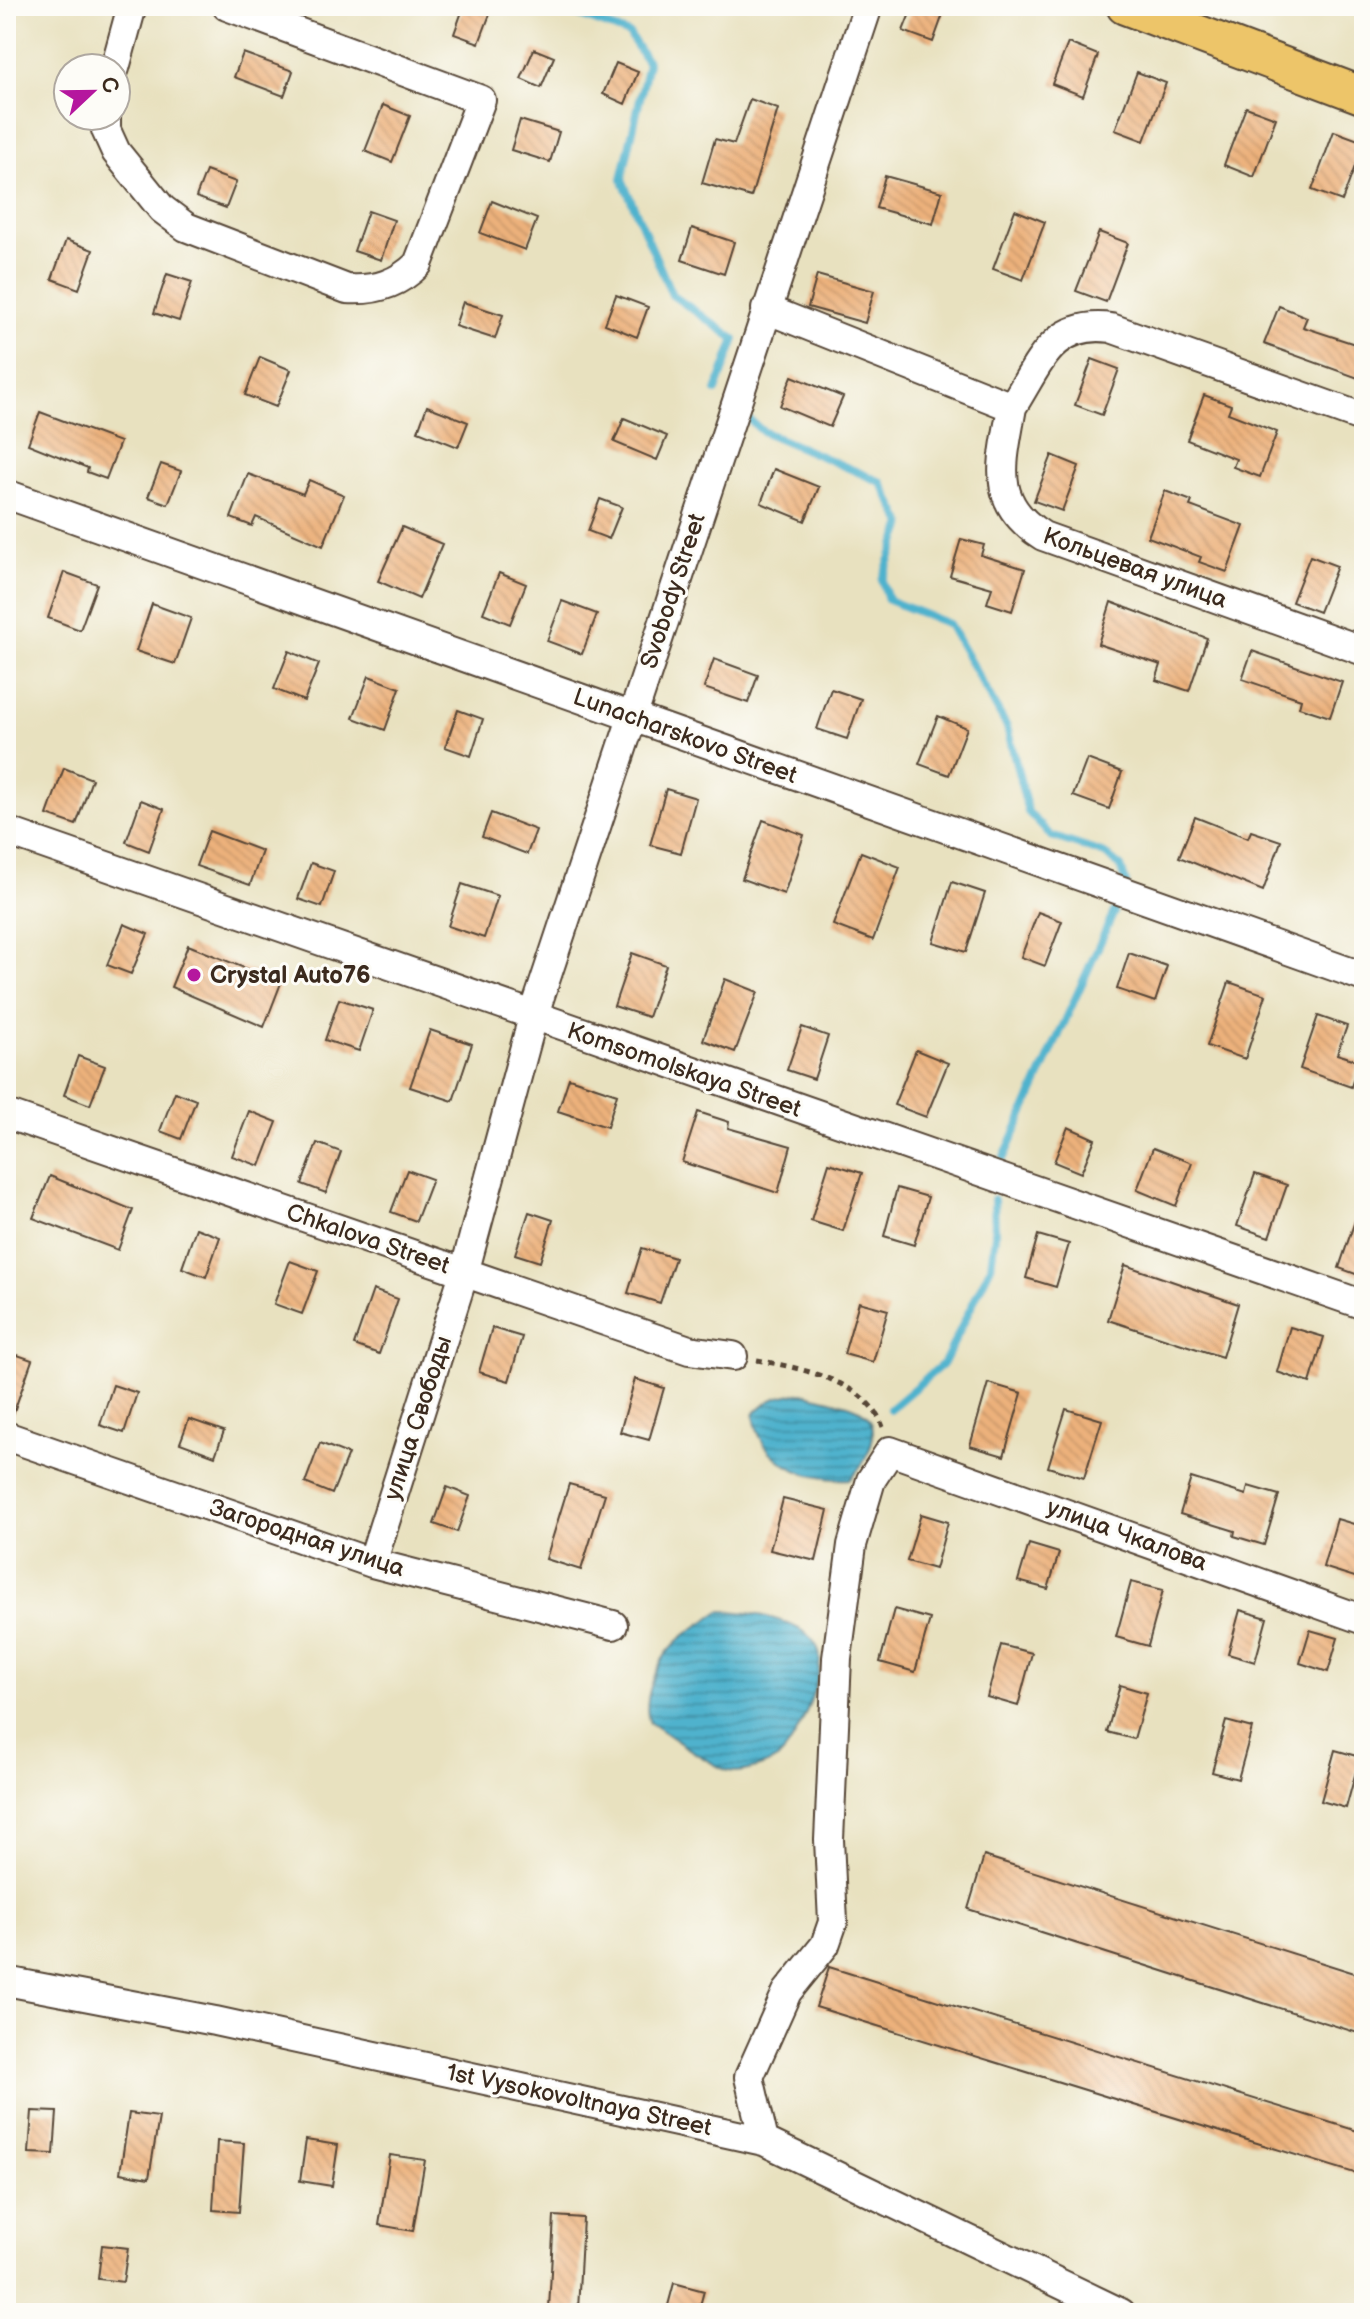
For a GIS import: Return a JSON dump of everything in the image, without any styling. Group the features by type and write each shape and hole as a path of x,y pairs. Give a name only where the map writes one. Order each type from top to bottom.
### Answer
{"main road":[{"path":"1125,6 1364,96"}],"street":[{"path":"119,52 132,6"},
{"path":"107,132 129,173 162,209 186,227 347,289 368,290 405,277 418,264 481,100 227,6"},
{"name":"Svobody Street","path":"464,1273 533,1017 868,6"},
{"path":"766,309 1012,407"},
{"name":"Кольцевая улица","path":"1364,418 1111,328 1092,326 1073,329 1054,341 1012,407 1002,469 1003,487 1021,523 1043,536 1364,651"},
{"name":"Lunacharskovo Street","path":"6,494 1364,977"},
{"name":"Komsomolskaya Street","path":"6,831 1364,1305"},
{"name":"Chkalova Street","path":"6,1114 689,1350 733,1356"},
{"name":"улица Свободы","path":"372,1563 464,1273"},
{"name":"Загородная улица","path":"6,1436 372,1563 613,1625"},
{"path":"764,2141 749,2077 787,1992 825,1945 833,1922 829,1840 837,1658 852,1545 871,1480 890,1451"},
{"name":"улица Чкалова","path":"890,1451 1364,1620"},
{"name":"1st Vysokovoltnaya Street","path":"6,1981 215,2021 764,2141 1121,2313"}],"path":[{"path":"733,1356 797,1368 864,1396 879,1417 890,1451"}],"water":[{"path":"802,1393 858,1409 872,1424 873,1434 867,1454 850,1479 818,1477 802,1472 775,1457 765,1445 754,1414 776,1398"},
{"path":"720,1611 760,1615 789,1624 812,1639 820,1659 809,1705 788,1748 770,1763 741,1771 729,1771 701,1757 650,1723 648,1714 652,1683 667,1653 683,1636"}],"building":[{"path":"464,6 493,6 479,43 454,34"},
{"path":"913,6 946,6 933,42 903,31"},
{"path":"1068,43 1098,55 1083,96 1052,84"},
{"path":"534,49 554,57 541,88 521,79"},
{"path":"243,53 293,71 284,96 234,77"},
{"path":"616,63 638,72 625,104 603,94"},
{"path":"1137,72 1166,83 1144,141 1115,130"},
{"path":"750,99 778,109 751,197 702,183 715,139 734,144"},
{"path":"383,105 410,116 392,162 365,151"},
{"path":"1246,107 1276,118 1254,177 1224,165"},
{"path":"520,120 559,132 550,162 511,150"},
{"path":"1334,131 1364,142 1342,201 1312,190"},
{"path":"206,171 236,182 226,208 196,197"},
{"path":"885,176 942,192 933,224 876,208"},
{"path":"492,201 537,219 525,250 480,233"},
{"path":"1015,210 1045,222 1023,280 993,269"},
{"path":"368,211 394,220 381,260 354,251"},
{"path":"692,228 734,242 724,274 682,260"},
{"path":"1099,232 1128,243 1106,302 1076,291"},
{"path":"66,240 93,250 79,289 52,279"},
{"path":"167,274 192,282 179,321 154,313"},
{"path":"817,275 874,291 865,323 808,307"},
{"path":"616,295 648,307 637,337 605,324"},
{"path":"463,302 503,315 495,339 455,326"},
{"path":"1279,306 1307,317 1303,327 1364,347 1358,378 1264,344"},
{"path":"260,357 291,370 276,407 245,395"},
{"path":"1092,359 1119,369 1102,415 1075,405"},
{"path":"792,376 843,397 830,427 780,406"},
{"path":"1204,395 1231,405 1228,413 1277,432 1260,477 1233,467 1236,459 1187,440"},
{"path":"427,406 468,422 458,447 418,431"},
{"path":"40,412 120,442 106,479 87,472 88,468 28,444"},
{"path":"624,418 667,436 657,460 614,442"},
{"path":"1052,455 1079,466 1062,511 1034,501"},
{"path":"161,464 181,471 168,504 148,497"},
{"path":"774,469 819,487 805,521 761,503"},
{"path":"248,474 303,494 309,480 344,495 323,546 256,517 252,526 231,518"},
{"path":"1165,491 1192,501 1190,506 1244,526 1227,572 1199,562 1201,557 1148,537"},
{"path":"600,499 622,507 609,539 588,531"},
{"path":"402,527 442,544 419,599 378,581"},
{"path":"961,539 984,545 981,555 1025,569 1012,611 987,603 992,588 950,576"},
{"path":"1310,556 1337,566 1319,612 1292,602"},
{"path":"64,572 97,584 80,630 48,618"},
{"path":"499,573 526,584 510,624 483,613"},
{"path":"562,601 597,614 582,654 547,641"},
{"path":"1111,602 1207,638 1189,691 1156,680 1161,665 1098,644"},
{"path":"152,604 191,618 175,664 136,651"},
{"path":"289,651 319,664 304,701 274,689"},
{"path":"1252,651 1342,682 1330,717 1299,707 1301,699 1242,679"},
{"path":"714,659 758,675 748,703 704,688"},
{"path":"369,676 400,688 385,730 353,718"},
{"path":"831,689 861,699 847,739 817,729"},
{"path":"458,710 483,719 471,756 445,747"},
{"path":"938,716 967,728 949,775 919,764"},
{"path":"1087,759 1122,772 1109,809 1073,796"},
{"path":"64,768 92,779 76,825 47,815"},
{"path":"666,789 696,798 681,853 650,845"},
{"path":"141,800 164,809 149,851 126,842"},
{"path":"491,813 536,830 527,854 482,837"},
{"path":"1195,817 1248,838 1251,831 1281,841 1263,891 1179,857"},
{"path":"763,820 804,835 784,894 742,879"},
{"path":"209,831 262,851 250,885 196,866"},
{"path":"861,852 900,867 873,940 833,925"},
{"path":"311,863 334,871 322,907 298,899"},
{"path":"952,882 985,893 966,952 933,942"},
{"path":"462,884 498,896 484,938 448,926"},
{"path":"1038,912 1062,921 1045,966 1021,957"},
{"path":"124,924 148,934 131,974 107,965"},
{"path":"188,945 281,983 264,1027 171,987"},
{"path":"632,953 666,965 648,1017 614,1006"},
{"path":"1129,953 1167,966 1155,1002 1117,989"},
{"path":"725,979 758,992 735,1052 703,1040"},
{"path":"1229,982 1266,995 1245,1059 1207,1046"},
{"path":"339,999 373,1010 359,1051 325,1040"},
{"path":"1318,1016 1347,1026 1337,1054 1359,1061 1351,1087 1300,1069"},
{"path":"802,1027 828,1036 814,1079 787,1070"},
{"path":"430,1030 472,1044 453,1101 410,1087"},
{"path":"916,1050 948,1063 926,1117 894,1105"},
{"path":"78,1056 105,1066 90,1105 64,1095"},
{"path":"569,1078 617,1094 607,1127 558,1111"},
{"path":"175,1092 196,1100 181,1139 160,1131"},
{"path":"249,1111 277,1122 260,1166 232,1156"},
{"path":"698,1112 729,1122 728,1128 791,1146 778,1193 682,1162"},
{"path":"1068,1127 1095,1139 1081,1173 1054,1162"},
{"path":"317,1143 341,1152 326,1193 302,1184"},
{"path":"1153,1148 1192,1163 1176,1206 1137,1190"},
{"path":"829,1163 862,1173 843,1231 811,1221"},
{"path":"407,1170 432,1179 416,1221 391,1212"},
{"path":"1255,1174 1287,1185 1269,1237 1237,1226"},
{"path":"50,1176 133,1210 118,1250 33,1218"},
{"path":"897,1188 928,1197 914,1245 884,1236"},
{"path":"1360,1206 1364,1207 1364,1277 1339,1268"},
{"path":"529,1212 553,1220 540,1262 515,1254"},
{"path":"196,1228 220,1237 206,1277 182,1268"},
{"path":"1038,1235 1069,1244 1056,1287 1026,1278"},
{"path":"642,1248 675,1258 660,1303 628,1293"},
{"path":"290,1261 318,1271 302,1314 274,1304"},
{"path":"1125,1265 1238,1304 1222,1357 1108,1320"},
{"path":"373,1290 398,1299 379,1354 354,1345"},
{"path":"859,1302 888,1310 873,1362 844,1354"},
{"path":"1290,1327 1324,1337 1310,1383 1277,1372"},
{"path":"492,1328 522,1337 509,1381 479,1372"},
{"path":"6,1351 32,1360 11,1420 6,1419"},
{"path":"635,1379 664,1388 649,1440 620,1432"},
{"path":"988,1383 1022,1393 1004,1456 970,1446"},
{"path":"113,1385 137,1393 124,1433 100,1425"},
{"path":"1066,1409 1102,1420 1084,1478 1048,1467"},
{"path":"189,1419 224,1431 215,1456 180,1443"},
{"path":"320,1443 348,1454 332,1494 305,1483"},
{"path":"1191,1478 1246,1495 1248,1486 1279,1495 1264,1545 1234,1536 1235,1531 1180,1514"},
{"path":"569,1484 605,1494 581,1570 546,1559"},
{"path":"447,1487 470,1496 457,1532 434,1524"},
{"path":"783,1499 828,1510 816,1561 770,1550"},
{"path":"921,1514 948,1522 935,1569 907,1561"},
{"path":"1337,1519 1364,1527 1364,1580 1323,1567"},
{"path":"1029,1544 1059,1553 1048,1589 1018,1581"},
{"path":"1131,1582 1163,1590 1148,1646 1116,1637"},
{"path":"894,1609 930,1619 915,1672 880,1662"},
{"path":"1240,1610 1267,1618 1255,1662 1228,1654"},
{"path":"1310,1630 1338,1638 1328,1672 1300,1663"},
{"path":"1001,1645 1032,1653 1018,1706 987,1697"},
{"path":"1120,1685 1147,1693 1134,1739 1107,1732"},
{"path":"1226,1721 1252,1728 1238,1779 1212,1772"},
{"path":"1335,1750 1360,1757 1346,1808 1321,1801"},
{"path":"984,1856 1364,1976 1364,2035 968,1909"},
{"path":"829,1967 1364,2133 1364,2176 816,2007"},
{"path":"32,2111 57,2112 54,2154 29,2153"},
{"path":"129,2113 159,2117 149,2178 120,2173"},
{"path":"306,2140 338,2145 332,2186 300,2181"},
{"path":"217,2141 244,2143 239,2212 213,2210"},
{"path":"390,2155 425,2160 413,2231 379,2225"},
{"path":"554,2216 583,2218 578,2310 549,2309"},
{"path":"102,2245 128,2248 123,2282 98,2279"},
{"path":"674,2283 704,2291 698,2313 666,2313"}],"waterway":[{"path":"554,6 629,34 648,63 622,179 672,295 735,339 716,391"},
{"path":"751,421 762,431 881,482 903,524 882,580 888,600 949,624 1007,727 1028,812 1051,836 1105,854 1121,867 1126,883"},
{"path":"1004,1157 1114,912"},
{"path":"890,1409 944,1363 991,1266 995,1235 994,1200"}],"place":[{"name":"Crystal Auto76","path":"194,975"}]}
